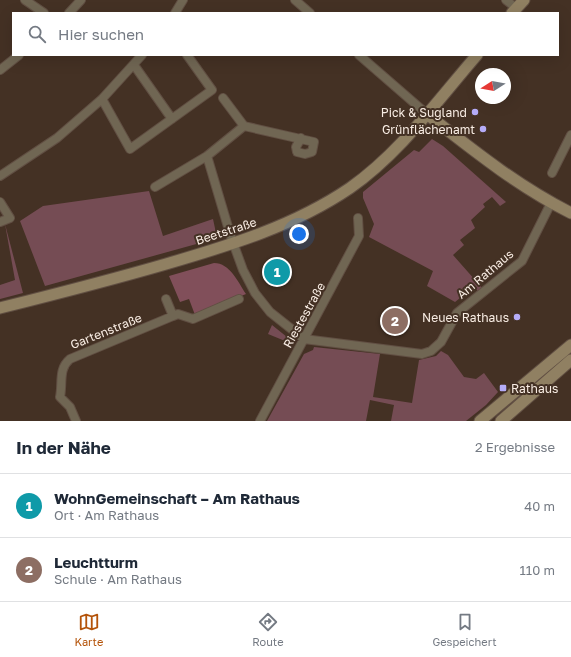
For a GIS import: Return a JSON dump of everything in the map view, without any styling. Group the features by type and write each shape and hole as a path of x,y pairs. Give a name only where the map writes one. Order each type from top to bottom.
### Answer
{"main road":[{"name":"Beetstraße","path":"0,308 234,244 293,220 349,188 386,157 428,115 475,56"},
{"path":"428,115 498,170 551,203 571,213"},
{"path":"480,421 571,345"},
{"path":"501,421 571,360"}],"street":[{"path":"25,0 43,12"},
{"path":"70,12 81,0"},
{"path":"176,12 183,0"},
{"path":"295,0 309,12"},
{"path":"506,0 517,7"},
{"path":"0,70 18,56"},
{"path":"0,176 57,138 102,99 141,56"},
{"path":"102,99 130,149 212,90 188,56"},
{"path":"360,56 428,115"},
{"path":"134,65 172,119"},
{"path":"223,98 244,126 301,138"},
{"path":"155,187 207,156 244,126"},
{"path":"552,173 571,135"},
{"name":"Am Rathaus","path":"207,156 234,244 255,293 270,312 304,338 422,354 431,351 441,342 457,313 522,261 551,203"},
{"path":"0,202 10,218 0,222"},
{"name":"Riestestraße","path":"260,421 304,338 335,284 359,236 358,218"},
{"path":"166,300 173,316 178,314 192,319 239,299"},
{"name":"Gartenstraße","path":"76,421 70,407 60,397 62,384 61,376 65,362 173,316"}],"shaded area":[{"path":"432,139 443,146 506,202 500,206 492,197 483,204 485,207 471,220 475,228 460,240 464,245 453,255 483,289 479,292 474,287 455,302 427,286 433,271 369,237 374,224 363,198 363,192 414,150 419,152"},
{"path":"149,191 163,236 213,219 216,233 200,243 45,286 20,221 43,206"},
{"path":"5,224 23,293 0,299 0,285 15,280"},
{"path":"214,263 225,266 237,279 246,294 195,315 189,299 180,302 169,276"},
{"path":"272,325 287,337 290,343 268,334"},
{"path":"314,347 380,354 373,397 412,403 419,360 436,356 441,351 448,355 464,377 476,379 484,373 498,392 486,405 466,421 391,421 394,405 370,400 366,421 267,421 304,354 313,350"}],"place":[{"name":"Pick & Sugland","path":"475,112"},
{"name":"Grünflächenamt","path":"483,129"},
{"name":"WohnGemeinschaft – Am Rathaus","path":"277,272"},
{"name":"Neues Rathaus","path":"517,317"},
{"name":"Leuchtturm","path":"395,321"},
{"name":"Rathaus","path":"503,388"}]}
